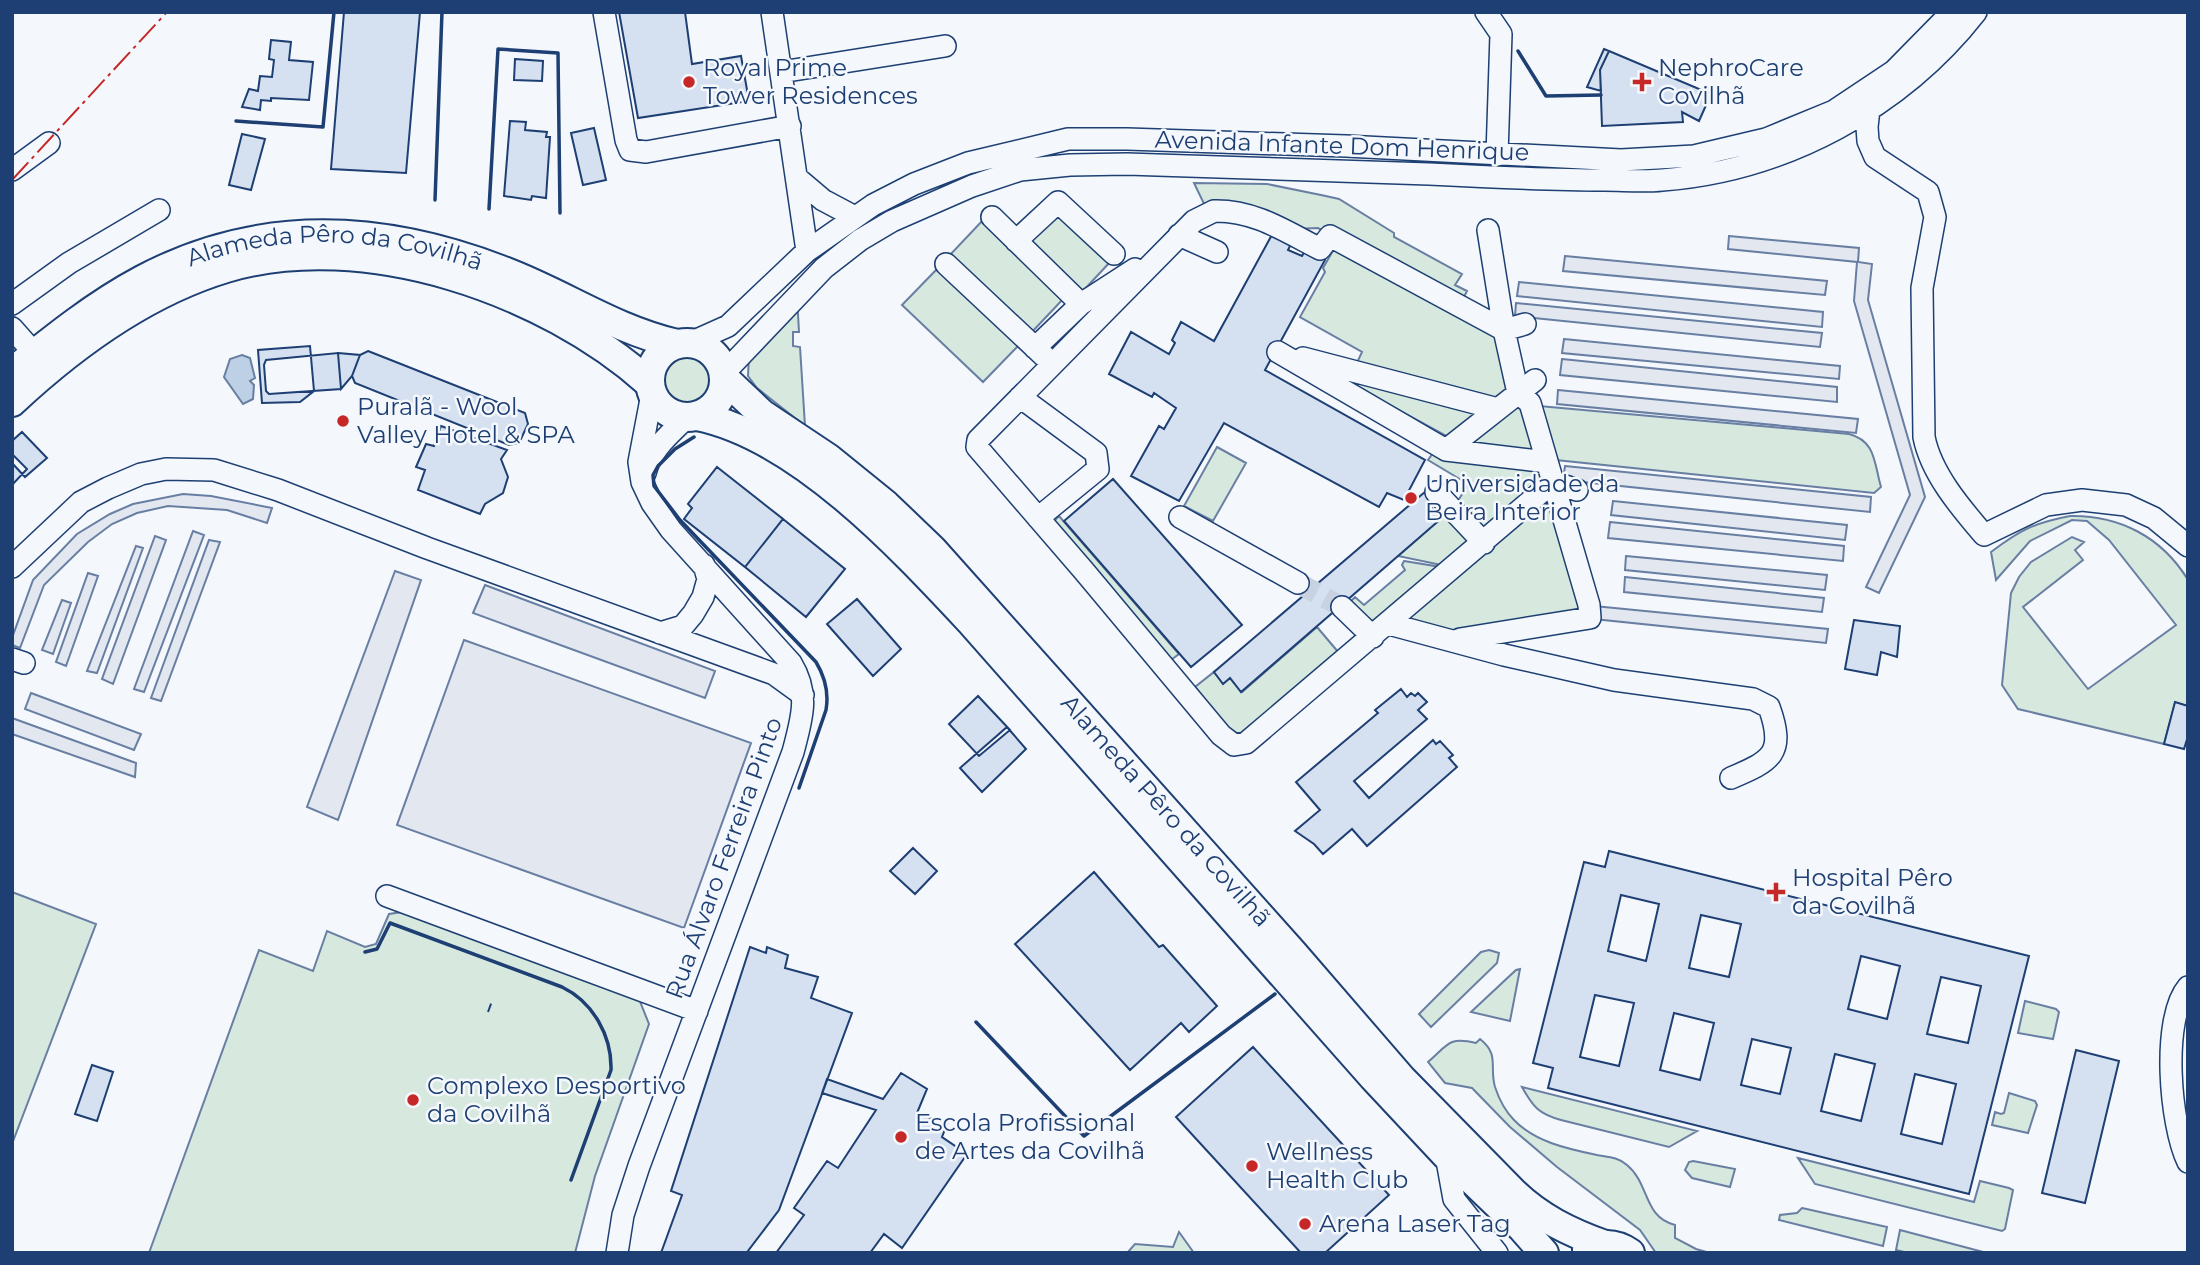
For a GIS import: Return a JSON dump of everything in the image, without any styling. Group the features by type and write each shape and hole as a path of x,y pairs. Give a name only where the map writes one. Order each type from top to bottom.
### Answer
{"main road":[{"name":"Alameda Pêro da Covilhã","path":"12,372 92,310 174,264 220,247 264,238 334,234 381,238 462,257 507,272 634,333 684,344"},
{"name":"Alameda Pêro da Covilhã","path":"12,402 105,328 151,300 226,268 267,259 307,256 390,262 499,292 585,336 622,360 651,389"},
{"path":"684,344 712,352 724,375 723,391 717,402 708,411 691,417 666,411 651,389 651,370 656,359 665,350 684,344"},
{"name":"Alameda Pêro da Covilhã","path":"724,375 762,414 828,458 886,505 932,549 986,606 1370,1043 1436,1115 1530,1209 1556,1226 1606,1250"},
{"name":"Alameda Pêro da Covilhã","path":"691,417 748,432 795,460 872,522 917,564 1373,1077 1544,1253"}],"street":[{"path":"604,12 630,150 646,152 790,126"},
{"path":"772,12 807,251"},
{"path":"1486,12 1500,34 1497,155"},
{"name":"Avenida Infante Dom Henrique","path":"684,344 728,326 807,251 855,217 914,184 968,163 1068,139 1346,146 1497,155 1657,159 1694,156 1766,139 1834,111 1894,71 1952,12"},
{"name":"Avenida Infante Dom Henrique","path":"724,375 824,268 860,240 892,221 928,205 1020,170 1070,165 1127,164 1567,180 1661,181 1703,175 1754,163 1799,146 1870,109 1926,68 1976,12"},
{"path":"781,72 945,46"},
{"path":"1870,109 1868,141 1875,157 1927,192 1935,217 1922,288 1924,436 1928,454 1963,510 1984,535 2046,505 2082,500 2126,505 2154,517 2188,546"},
{"path":"12,170 49,143"},
{"path":"797,178 823,200 855,217"},
{"path":"1016,241 1058,202 1114,254"},
{"path":"12,304 69,263 159,210"},
{"path":"1525,324 1504,330 1330,236 1320,249 1257,216 1234,211 1214,211 1194,221 1172,242 978,440 977,447 1221,736 1234,745 1246,743 1484,543 1550,472"},
{"path":"992,218 1081,304"},
{"path":"1451,640 1590,618 1589,605 1527,386 1504,330 1488,230"},
{"path":"1035,348 1081,304 1172,242 1217,252"},
{"path":"946,264 1052,365"},
{"path":"12,327 35,354"},
{"path":"1498,409 1278,352 1446,450 1550,472 1577,491"},
{"path":"1446,450 1527,386"},
{"name":"Rua Álvaro Ferreira Pinto","path":"617,1253 622,1215 793,752 802,717 803,695 800,678 791,663 663,519 652,503 642,482 639,462 651,389"},
{"path":"1020,397 1096,453 1098,469 1038,518"},
{"path":"642,482 648,460 656,448 691,417"},
{"path":"12,567 81,502 108,488 141,474 166,469 214,470 278,490 427,548 774,674 803,695"},
{"path":"1436,492 1484,543"},
{"path":"1180,517 1298,583"},
{"path":"660,633 682,626 693,614 708,579 704,565"},
{"path":"1342,607 1381,630 1451,640 1614,680 1753,699 1769,707 1776,727 1775,750 1762,765 1731,778"},
{"path":"387,896 697,1011"},
{"path":"2188,987 2179,997 2172,1043 2170,1083 2174,1120 2188,1163"},
{"path":"1446,1155 1454,1199 1497,1253"}],"shaded area":[{"path":"1194,183 1267,184 1339,199 1394,233 1394,237 1462,274 1455,285 1467,291 1460,305 1318,228 1292,229 1206,208"},
{"path":"1058,210 1111,261 1083,291 1029,240"},
{"path":"984,219 1065,297 1030,334 949,256"},
{"path":"1729,236 1859,248 1858,262 1872,264 1868,300 1925,497 1879,593 1866,587 1910,495 1854,301 1857,262 1728,249"},
{"path":"1338,242 1497,330 1511,387 1495,402 1355,367 1362,352 1300,317"},
{"path":"1565,256 1827,281 1825,295 1563,271"},
{"path":"939,267 1020,344 983,382 902,305"},
{"path":"1519,282 1823,312 1822,327 1517,296"},
{"path":"797,296 799,332 793,332 793,346 800,347 805,426 757,388 748,376 749,355"},
{"path":"1516,303 1822,333 1820,347 1515,316"},
{"path":"1564,339 1840,366 1839,379 1562,353"},
{"path":"685,356 702,364 710,381 702,398 685,406 668,398 660,381 668,364"},
{"path":"1562,359 1837,387 1837,402 1560,375"},
{"path":"1330,373 1482,408 1450,438"},
{"path":"1558,390 1858,419 1856,433 1557,404"},
{"path":"1520,405 1545,460 1459,450"},
{"path":"1539,406 1849,434 1858,437 1869,448 1881,487 1874,493 1556,460"},
{"path":"1217,447 1246,463 1213,521 1184,506"},
{"path":"1433,453 1545,468 1544,479 1484,532 1455,506 1468,484 1428,460"},
{"path":"1565,466 1871,497 1870,512 1563,480"},
{"path":"183,494 211,496 272,508 267,523 227,510 168,506 137,513 112,524 88,542 44,585 20,648 12,645 12,638 33,580 77,534 133,504"},
{"path":"1436,499 1473,540 1446,566 1398,556 1442,517 1429,506"},
{"path":"1613,501 1847,525 1845,540 1611,515"},
{"path":"1546,504 1553,505 1585,610 1452,634 1410,621 1411,616"},
{"path":"1059,516 1179,654 1171,660 1052,523"},
{"path":"2070,516 2122,524 2138,532 2165,552 2188,580 2188,706 2175,703 2164,744 2018,709 2002,685 2011,593 2031,562 2072,537 2084,542 2075,550 2083,560 2023,607 2088,689 2176,625 2109,540 2087,521 2072,520 2030,541 1996,580 1991,552 2028,528"},
{"path":"1610,522 1844,546 1843,561 1608,538"},
{"path":"193,531 204,535 144,692 134,689"},
{"path":"155,536 166,540 113,684 102,679"},
{"path":"209,540 220,542 161,701 151,698"},
{"path":"136,546 143,548 97,673 87,671"},
{"path":"1626,556 1827,575 1825,590 1625,570"},
{"path":"1404,561 1441,567 1373,626 1349,603 1355,597 1364,605 1405,570 1402,565"},
{"path":"395,571 421,580 338,820 307,807"},
{"path":"88,573 98,576 66,666 56,662"},
{"path":"1625,577 1824,598 1822,612 1624,592"},
{"path":"485,585 715,671 705,698 473,613"},
{"path":"62,600 71,603 53,654 42,650"},
{"path":"1594,606 1828,629 1826,643 1594,619"},
{"path":"1317,627 1339,653 1243,736 1222,722 1195,687 1214,672 1223,683 1230,678 1242,692"},
{"path":"464,640 751,743 684,928 397,825"},
{"path":"31,693 141,734 134,750 25,709"},
{"path":"12,718 136,763 135,777 12,734"},
{"path":"12,892 96,924 12,1144"},
{"name":"Complexo Desportivo da Covilhã","path":"402,912 639,999 649,1024 595,1176 575,1253 149,1253 259,950 313,971 327,931 365,947 376,944 389,914"},
{"path":"1489,950 1499,953 1497,963 1431,1027 1419,1014 1481,952"},
{"path":"1520,969 1510,1021 1471,1012 1516,970"},
{"path":"2025,1001 2059,1012 2053,1039 2018,1033"},
{"path":"1480,1039 1492,1056 1493,1080 1498,1096 1505,1109 1522,1128 1552,1144 1624,1162 1640,1181 1657,1215 1675,1225 1675,1238 1710,1253 1656,1253 1640,1230 1557,1167 1510,1127 1472,1088 1445,1083 1428,1062 1454,1041 1476,1043"},
{"path":"1522,1087 1697,1131 1669,1147 1561,1120 1537,1109"},
{"path":"2009,1093 2035,1101 2037,1105 2028,1133 1992,1125 1995,1112 2004,1113"},
{"path":"1798,1158 1974,1202 1980,1181 2009,1188 2013,1190 2005,1229 2002,1231 1815,1184"},
{"path":"1689,1162 1735,1169 1730,1187 1692,1178 1685,1170"},
{"path":"1802,1208 1887,1227 1883,1246 1779,1220 1780,1215 1797,1213"},
{"path":"1900,1230 1987,1253 1908,1253 1896,1250"},
{"path":"1179,1232 1194,1253 1127,1253 1135,1244 1173,1247"}],"water":[{"path":"242,355 250,358 255,378 250,381 254,385 253,399 243,404 224,377 230,359"}],"building":[{"path":"344,12 420,12 406,173 331,169"},
{"name":"Royal Prime Tower Residences","path":"619,12 685,12 692,64 741,56 749,101 638,118"},
{"path":"271,40 291,42 289,60 313,62 309,100 271,98 271,101 261,100 260,110 242,107 249,89 258,91 260,76 272,77 274,60 269,59"},
{"path":"1604,49 1609,51 1600,70 1601,91 1587,87"},
{"name":"NephroCare Covilhã","path":"1609,51 1711,94 1699,121 1682,112 1683,122 1602,126 1600,70"},
{"path":"515,59 543,61 542,81 514,80"},
{"path":"510,121 526,122 525,130 547,132 546,137 550,137 546,198 532,196 531,200 504,196"},
{"path":"594,128 606,180 583,185 571,133"},
{"path":"242,134 265,139 251,190 229,185"},
{"path":"1274,231 1293,240 1288,250 1302,256 1306,249 1325,260 1265,370 1425,460 1404,500 1387,493 1379,507 1224,423 1179,501 1131,476 1159,426 1164,429 1176,408 1154,393 1152,397 1109,374 1131,332 1169,354 1175,343 1172,340 1181,322 1214,341"},
{"path":"310,346 314,391 300,402 262,403 258,350"},
{"path":"368,351 525,413 528,424 519,443 509,445 355,383 352,376 360,355"},
{"path":"338,353 341,389 269,394 266,391 266,360"},
{"path":"338,353 360,355 352,376 341,389"},
{"path":"441,426 507,450 501,459 508,477 503,493 485,504 480,514 418,490 425,470 416,467 426,444 434,446"},
{"path":"22,432 47,458 25,477 12,463 12,441"},
{"path":"12,454 27,469 12,485"},
{"path":"717,467 783,519 745,567 684,519 692,508 688,504"},
{"path":"1113,479 1242,625 1191,667 1064,521"},
{"path":"1426,491 1436,499 1429,506 1443,517 1241,692 1230,678 1223,684 1214,672"},
{"path":"783,519 845,569 806,617 745,567"},
{"path":"857,599 901,649 873,676 827,624"},
{"path":"1854,620 1900,626 1897,657 1881,652 1877,675 1845,669"},
{"path":"1401,689 1407,697 1411,693 1415,696 1418,693 1427,702 1418,710 1427,719 1354,781 1369,798 1433,740 1436,744 1440,741 1453,755 1449,758 1457,767 1367,846 1352,829 1323,854 1295,831 1320,810 1296,782 1378,713 1375,710"},
{"path":"978,696 1010,730 979,756 949,724"},
{"path":"2175,702 2188,706 2188,736 2184,749 2164,744"},
{"path":"1007,727 1026,749 982,792 960,768"},
{"path":"913,848 937,871 915,894 890,871"},
{"path":"1609,851 2029,956 1969,1194 1548,1088 1553,1068 1533,1063 1584,862 1605,867","holes":["1621,895 1659,904 1646,961 1608,951","1701,915 1741,924 1729,977 1689,968","1861,956 1900,966 1887,1019 1848,1009","1941,977 1981,986 1968,1043 1927,1034","1595,995 1634,1003 1619,1066 1580,1057","1674,1013 1714,1023 1700,1080 1660,1070","1752,1039 1791,1048 1780,1094 1741,1085","1835,1054 1875,1064 1861,1121 1821,1111","1915,1074 1956,1084 1942,1144 1901,1134"]},
{"path":"1094,872 1159,947 1163,945 1217,1006 1189,1032 1181,1023 1130,1070 1015,944"},
{"path":"750,947 766,953 767,947 788,955 785,968 818,977 811,998 852,1013 779,1210 748,1251 750,1253 661,1253 682,1195 671,1191"},
{"path":"1253,1047 1389,1195 1325,1253 1301,1253 1176,1117"},
{"path":"2076,1050 2119,1061 2085,1203 2042,1193"},
{"path":"92,1065 113,1072 97,1121 75,1114"},
{"path":"901,1073 927,1089 917,1113 947,1124 942,1137 967,1154 902,1248 884,1234 870,1253 776,1253 804,1215 794,1208 827,1161 838,1168 876,1110 822,1093 827,1079 883,1099"}],"tunnel":[{"path":"1298,583 1342,607"}],"fence":[{"path":"488,1012 492,1001"}],"wall":[{"path":"236,121 323,127 334,12"},
{"path":"435,200 442,12"},
{"path":"489,209 498,49 558,53 560,213"},
{"path":"1518,51 1546,96 1601,95"},
{"path":"694,437 675,449 658,466 653,475 654,486 680,520 816,662 824,679 827,691 826,710 799,788"},
{"path":"365,952 377,949 390,923 562,987 583,1002 604,1033 611,1070 571,1180"},
{"path":"976,1022 1084,1136 1275,994"}],"power":[{"path":"12,180 167,12"}],"place":[{"name":"Royal Prime Tower Residences","path":"689,82"},
{"name":"NephroCare Covilhã","path":"1642,82"},
{"name":"Puralã - Wool Valley Hotel & SPA","path":"343,421"},
{"name":"Universidade da Beira Interior","path":"1411,498"},
{"name":"Hospital Pêro da Covilhã","path":"1776,892"},
{"name":"Complexo Desportivo da Covilhã","path":"413,1100"},
{"name":"Escola Profissional de Artes da Covilhã","path":"901,1137"},
{"name":"Wellness Health Club","path":"1252,1166"},
{"name":"Arena Laser Tag","path":"1305,1224"}]}
